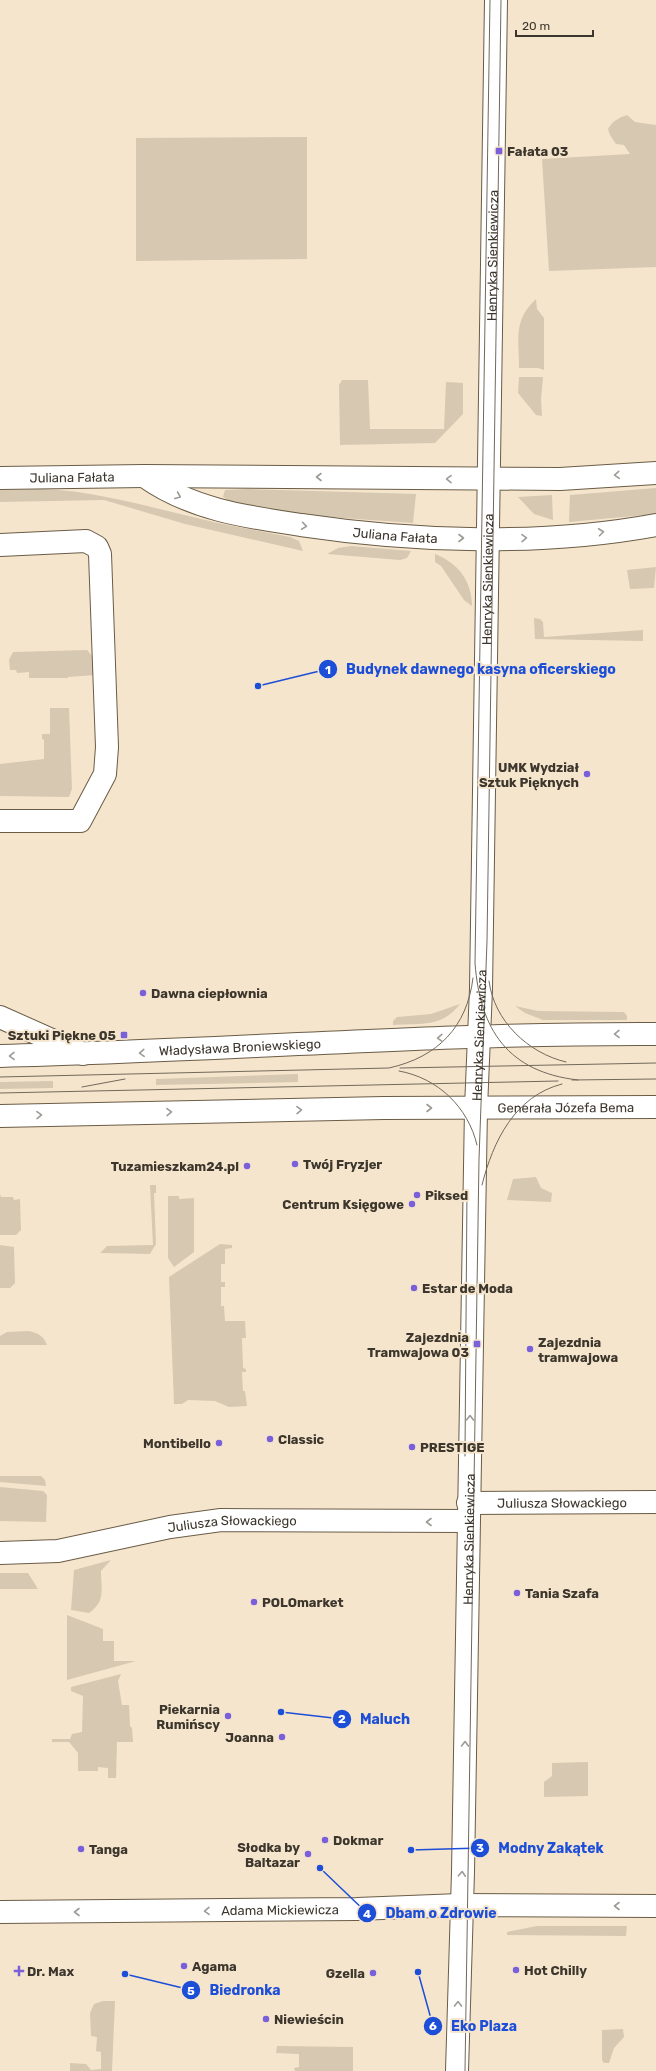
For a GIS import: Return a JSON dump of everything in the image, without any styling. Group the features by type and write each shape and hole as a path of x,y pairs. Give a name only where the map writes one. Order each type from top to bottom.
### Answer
{"street":[{"name":"Henryka Sienkiewicza","path":"457,2071 460,1905 463,1872 468,1512 476,1108 479,1037 496,0"},
{"name":"Juliana Fałata","path":"0,478 144,476 560,479 656,473"},
{"name":"Juliana Fałata","path":"144,476 158,486 204,507 240,516 345,532 425,538 562,537 656,525"},
{"path":"0,545 86,542 97,547 100,561 107,747 105,774 80,821 0,821"},
{"path":"0,1017 83,1054"},
{"path":"479,1037 656,1034"},
{"name":"Władysława Broniewskiego","path":"0,1056 162,1052 262,1045 479,1037"},
{"name":"Generała Józefa Bema","path":"476,1108 656,1107"},
{"path":"0,1116 476,1108"},
{"name":"Juliusza Słowackiego","path":"0,1553 58,1551 170,1527 221,1520 468,1512 656,1502"},
{"name":"Adama Mickiewicza","path":"0,1912 392,1908 460,1905 656,1906"}],"shaded area":[{"path":"627,115 635,122 656,125 656,267 549,271 542,159 630,154 624,145 616,144 608,129 616,120"},
{"path":"307,137 307,259 136,261 136,138"},
{"path":"536,299 537,309 544,318 544,370 538,368 519,368 519,330 524,315"},
{"path":"519,377 543,377 541,399 542,416 536,415 518,393"},
{"path":"342,380 368,380 370,429 444,429 446,382 463,383 463,414 435,443 340,445 339,385"},
{"path":"656,488 656,514 569,522 570,495"},
{"path":"248,489 416,494 413,523 301,515 232,502 223,497 225,490"},
{"path":"0,490 63,490 103,496 212,522 290,537 299,541 303,551 185,524 104,500 0,502"},
{"path":"552,495 553,520 534,514 518,497"},
{"path":"351,546 411,551 407,558 400,560 327,554 338,548"},
{"path":"435,554 450,562 462,574 469,589 472,606 464,600 441,566 435,562"},
{"path":"656,567 654,588 630,589 627,570"},
{"path":"534,618 540,619 543,622 544,637 643,630 643,641 535,639"},
{"path":"87,650 93,657 95,675 68,678 29,678 29,672 17,673 16,670 10,670 9,660 13,652"},
{"path":"50,708 69,708 72,789 69,797 0,796 0,764 44,759 44,740 42,739 42,734 50,734"},
{"path":"460,1004 453,1012 438,1021 421,1024 393,1025 393,1021 397,1017 431,1014"},
{"path":"515,1006 538,1011 624,1012 627,1016 627,1020 543,1020 525,1013"},
{"path":"298,1074 298,1082 156,1085 156,1079"},
{"path":"53,1081 53,1088 0,1089 0,1082"},
{"path":"536,1177 541,1188 552,1193 551,1202 507,1200 513,1179"},
{"path":"150,1185 156,1185 156,1193 154,1193 156,1244 150,1254 100,1253 107,1246 153,1245"},
{"path":"0,1194 1,1197 13,1197 14,1200 20,1199 21,1230 16,1235 0,1235"},
{"path":"168,1196 179,1196 179,1199 194,1198 194,1252 174,1267 168,1258"},
{"path":"220,1244 232,1245 232,1248 225,1249 225,1264 221,1264 221,1282 225,1282 225,1287 221,1287 221,1306 224,1306 225,1321 245,1321 246,1338 242,1338 243,1368 246,1369 246,1372 242,1372 243,1391 245,1391 247,1406 229,1407 215,1401 188,1400 182,1404 174,1404 169,1277"},
{"path":"0,1245 14,1247 15,1283 10,1288 0,1288"},
{"path":"29,1331 40,1335 47,1345 0,1345 0,1336 7,1332"},
{"path":"0,1476 41,1476 45,1480 46,1486 0,1482"},
{"path":"0,1487 43,1491 47,1495 46,1522 0,1521"},
{"path":"111,1560 101,1571 101,1595 98,1604 94,1609 89,1613 71,1610 74,1570"},
{"path":"0,1573 28,1573 38,1589 0,1589"},
{"path":"67,1615 103,1629 103,1641 114,1641 114,1661 136,1661 67,1680"},
{"path":"121,1674 118,1681 122,1705 129,1705 130,1726 132,1728 133,1742 117,1742 116,1778 108,1778 108,1768 98,1767 98,1771 78,1771 78,1753 69,1742 52,1742 52,1739 70,1739 72,1734 82,1732 83,1696 71,1691 71,1687"},
{"path":"588,1762 588,1796 544,1797 544,1782 552,1776 552,1763"},
{"path":"537,1926 627,1926 626,1936 507,1935 507,1932"},
{"path":"103,2001 115,2001 112,2071 70,2071 70,2063 86,2064 91,2070 101,2069 101,2052 96,2051 97,2037 91,2036 90,2013 94,2004"},
{"path":"623,2029 624,2037 614,2048 609,2063 604,2063 602,2060 602,2030"},
{"path":"277,2046 353,2047 353,2071 295,2071 294,2068 299,2067 299,2054 276,2053"}],"tram line":[{"path":"490,0 475,963 478,987 483,1008 491,1027 502,1044 516,1057 533,1068 554,1075 578,1080"},
{"path":"465,2071 479,1159 487,941 501,0"},
{"path":"0,1077 389,1068 422,1056 436,1048 447,1037 457,1025 464,1011 470,995 473,978"},
{"path":"489,981 492,996 498,1009 515,1033 526,1043 539,1051 552,1058 566,1062"},
{"path":"400,1068 656,1063"},
{"path":"399,1071 426,1080 449,1096 466,1118 473,1131 477,1145"},
{"path":"82,1087 125,1079"},
{"path":"572,1080 656,1079"},
{"path":"0,1093 558,1081"},
{"path":"482,1185 493,1152 508,1122 531,1099 546,1090 562,1084"},
{"path":"465,1456 467,1190"}],"place":[{"name":"Fałata 03","path":"499,151"},
{"name":"Budynek dawnego kasyna oficerskiego","path":"258,686"},
{"name":"UMK Wydział Sztuk Pięknych","path":"587,774"},
{"name":"Dawna ciepłownia","path":"143,993"},
{"name":"Sztuki Piękne 05","path":"124,1035"},
{"name":"Twój Fryzjer","path":"295,1164"},
{"name":"Tuzamieszkam24.pl","path":"247,1166"},
{"name":"Piksed","path":"417,1195"},
{"name":"Centrum Księgowe","path":"412,1204"},
{"name":"Estar de Moda","path":"414,1288"},
{"name":"Zajezdnia Tramwajowa 03","path":"477,1344"},
{"name":"Zajezdnia tramwajowa","path":"530,1349"},
{"name":"Classic","path":"270,1439"},
{"name":"Montibello","path":"219,1443"},
{"name":"PRESTIGE","path":"412,1447"},
{"name":"Tania Szafa","path":"517,1593"},
{"name":"POLOmarket","path":"254,1602"},
{"name":"Maluch","path":"281,1712"},
{"name":"Piekarnia Rumińscy","path":"228,1716"},
{"name":"Joanna","path":"282,1737"},
{"name":"Dokmar","path":"325,1840"},
{"name":"Tanga","path":"81,1849"},
{"name":"Modny Zakątek","path":"411,1850"},
{"name":"Słodka by Baltazar","path":"308,1854"},
{"name":"Dbam o Zdrowie","path":"320,1868"},
{"name":"Agama","path":"184,1966"},
{"name":"Hot Chilly","path":"516,1970"},
{"name":"Dr. Max","path":"19,1971"},
{"name":"Eko Plaza","path":"418,1972"},
{"name":"Gzella","path":"373,1973"},
{"name":"Biedronka","path":"125,1974"},
{"name":"Niewieścin","path":"266,2019"}]}
